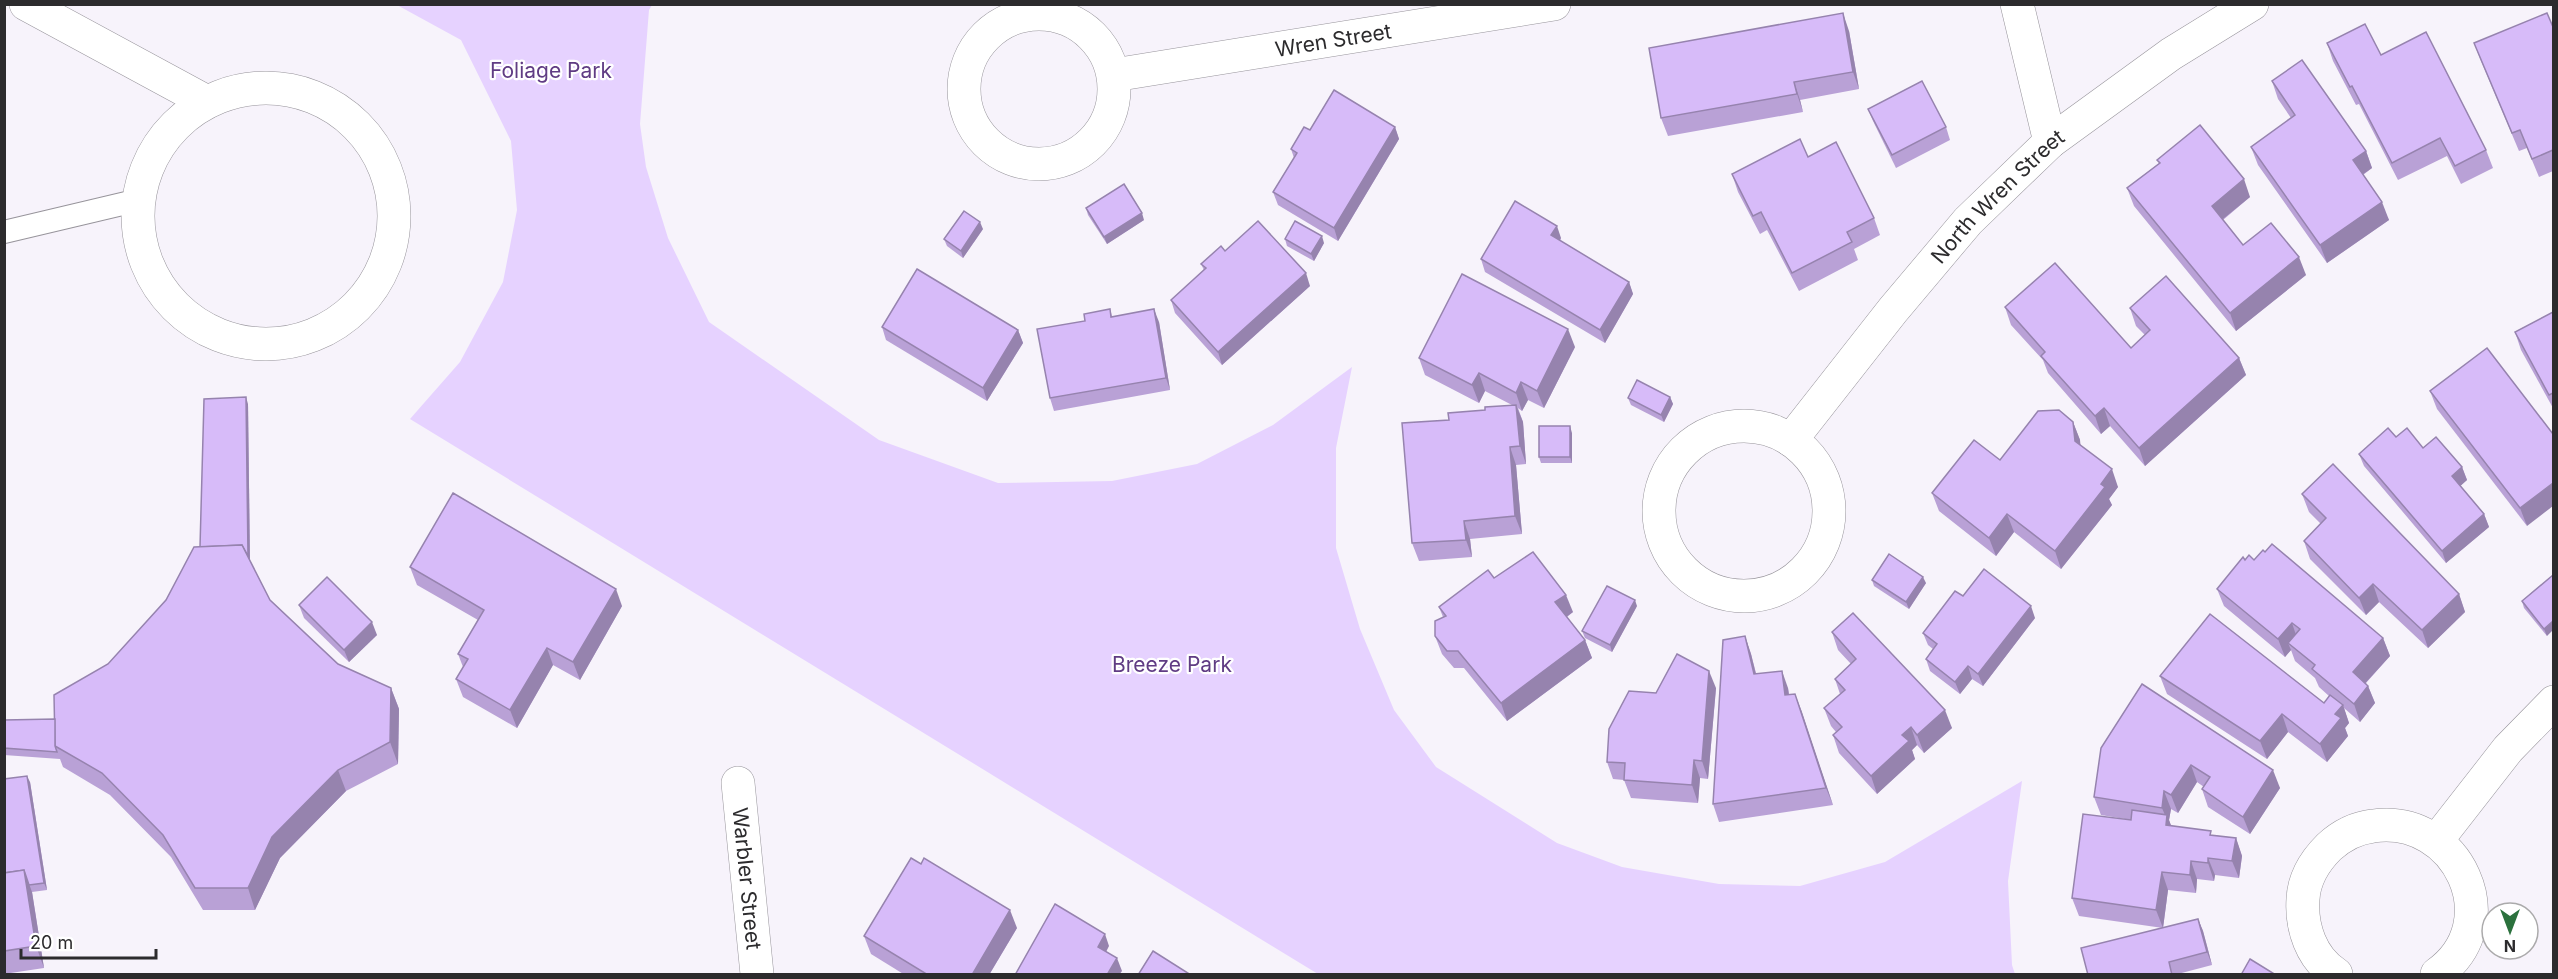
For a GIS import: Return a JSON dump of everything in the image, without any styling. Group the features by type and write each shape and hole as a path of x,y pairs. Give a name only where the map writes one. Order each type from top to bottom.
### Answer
{"street":[{"path":"26,4 207,102"},
{"name":"Wren Street","path":"1114,75 1554,4"},
{"path":"2018,4 2050,142"},
{"name":"North Wren Street","path":"1791,440 1893,310 1968,221 2050,142 2171,54 2252,4"},
{"path":"1039,14 1065,19 1087,31 1104,51 1114,75 1114,101 1105,126 1089,146 1066,159 1041,165 1015,160 991,147 974,128 965,104 965,77 973,52 990,32 1013,19 1039,14"},
{"path":"247,89 288,90 329,104 363,131 386,168 395,210 390,253 371,292 340,322 300,340 257,344 215,334 180,312 154,280 140,241 139,200 150,160 174,127 207,102 247,89"},
{"path":"1743,426 1768,430 1791,440 1810,458 1823,479 1829,504 1828,529 1819,553 1802,573 1782,588 1758,595 1732,596 1708,589 1686,574 1670,555 1660,531 1659,506 1664,481 1676,459 1695,442 1718,431 1743,426"},
{"path":"2436,840 2508,749 2553,702"},
{"name":"Warbler Street","path":"738,783 757,975"},
{"path":"2336,975 2315,953 2306,934 2302,914 2304,892 2310,872 2321,855 2337,840 2361,828 2387,824 2413,828 2436,840 2452,855 2463,872 2470,893 2471,914 2467,934 2458,953 2437,975"}],"lane":[{"path":"4,232 139,200"}],"green space":[{"name":"Breeze Park","path":"397,5 652,5 649,10 640,124 646,167 668,238 709,322 879,440 998,483 1112,481 1197,464 1273,425 1352,367 1336,448 1336,548 1360,629 1394,710 1436,767 1557,843 1622,867 1719,884 1800,886 1885,862 2022,781 2008,881 2012,965 2015,974 1318,974 410,419 460,362 503,282 517,210 511,141 461,40"}],"building":[{"path":"1843,13 1853,72 1794,82 1797,94 1661,118 1649,48"},
{"path":"2547,13 2553,27 2553,150 2532,159 2520,130 2512,133 2474,43"},
{"path":"2365,24 2381,55 2426,32 2486,150 2455,166 2440,138 2392,163 2327,43"},
{"path":"2302,60 2366,151 2353,160 2382,202 2320,245 2251,147 2295,115 2272,81"},
{"path":"1922,81 1946,127 1892,155 1868,109"},
{"path":"1334,90 1395,127 1334,228 1273,192 1297,153 1291,149 1304,127 1310,130"},
{"path":"2200,125 2244,179 2212,206 2243,245 2271,223 2299,257 2230,313 2127,188 2160,163 2157,160"},
{"path":"1800,139 1808,157 1836,142 1874,218 1847,232 1852,242 1792,273 1761,212 1753,216 1732,174"},
{"path":"1124,184 1142,213 1104,237 1086,208"},
{"path":"1515,201 1557,226 1551,235 1629,282 1600,330 1481,259"},
{"path":"964,211 980,222 961,251 944,239"},
{"path":"1258,221 1306,273 1218,352 1171,300 1206,268 1201,264 1221,246 1225,251"},
{"path":"1295,221 1322,236 1311,254 1285,239"},
{"path":"2055,263 2131,348 2150,330 2130,308 2166,276 2239,358 2139,448 2104,408 2095,416 2041,356 2045,352 2005,307"},
{"path":"917,269 1018,330 983,388 882,327"},
{"path":"1462,274 1568,329 1537,391 1521,382 1516,393 1479,373 1472,385 1419,358"},
{"path":"1110,309 1111,317 1154,309 1166,378 1050,398 1037,329 1085,321 1084,314"},
{"path":"2553,312 2553,393 2549,395 2515,332"},
{"path":"2487,348 2553,434 2553,483 2520,508 2430,391"},
{"path":"1637,380 1670,397 1661,415 1628,398"},
{"path":"246,397 248,556 242,545 200,547 204,399"},
{"path":"1516,405 1520,446 1510,447 1515,516 1464,521 1466,540 1412,543 1402,423 1449,420 1448,413"},
{"path":"2059,410 2073,422 2075,441 2112,469 2101,484 2105,487 2055,551 2007,514 1989,538 1932,493 1974,440 2000,460 2038,411"},
{"path":"1539,426 1570,426 1570,457 1539,457"},
{"path":"2388,428 2396,437 2407,428 2423,448 2436,437 2462,467 2452,476 2484,514 2442,551 2359,454"},
{"path":"2333,464 2459,594 2422,630 2373,584 2359,598 2304,541 2326,518 2302,494"},
{"path":"453,493 616,589 573,662 547,648 510,710 456,679 468,659 458,654 484,610 410,567"},
{"path":"2272,544 2383,638 2353,672 2368,686 2354,704 2312,669 2315,665 2288,643 2300,629 2292,623 2278,639 2217,589 2243,557 2245,560 2249,555 2254,560"},
{"path":"242,545 270,600 338,664 391,688 390,742 338,770 272,837 248,888 195,888 163,835 102,773 55,746 54,695 108,664 166,600 194,547"},
{"path":"1533,552 1566,595 1555,602 1585,640 1501,703 1458,651 1447,651 1435,636 1435,621 1446,616 1439,607 1488,570 1494,578"},
{"path":"1889,554 1923,577 1906,602 1872,580"},
{"path":"1984,569 2031,606 1978,674 1968,666 1955,682 1926,659 1937,644 1923,633 1955,591 1963,596"},
{"path":"2553,575 2553,621 2544,629 2522,601"},
{"path":"327,577 372,622 344,650 299,605"},
{"path":"1607,586 1635,600 1610,645 1582,631"},
{"path":"1853,613 1945,710 1917,735 1911,727 1902,735 1909,741 1871,776 1833,735 1842,727 1824,708 1845,690 1835,679 1856,659 1832,632"},
{"path":"2210,614 2324,703 2330,695 2343,705 2335,714 2341,718 2320,744 2282,714 2260,741 2160,676"},
{"path":"1745,636 1754,674 1782,671 1785,695 1795,694 1826,788 1713,804 1723,640"},
{"path":"1677,654 1709,671 1702,761 1694,760 1692,785 1624,780 1625,763 1607,762 1609,729 1629,691 1656,693"},
{"path":"2142,684 2273,770 2243,817 2202,789 2210,777 2191,765 2171,795 2164,791 2162,808 2094,797 2101,748"},
{"path":"55,719 57,752 4,748 4,720"},
{"path":"27,776 44,883 29,885 24,870 4,873 4,779"},
{"path":"2132,810 2167,815 2166,825 2211,831 2210,835 2236,838 2232,861 2208,858 2208,863 2191,861 2190,875 2162,872 2156,910 2072,898 2083,814 2131,820"},
{"path":"911,858 921,864 924,858 1010,910 972,975 928,975 864,936"},
{"path":"24,870 36,946 4,951 4,873"},
{"path":"1055,904 1105,934 1098,947 1117,958 1107,975 1015,975"},
{"path":"2198,919 2207,952 2169,962 2172,975 2088,975 2081,948"},
{"path":"1153,951 1191,975 1138,975"},
{"path":"2250,959 2276,975 2241,975"}],"park label":[{"name":"Foliage Park","path":"551,70"}]}
